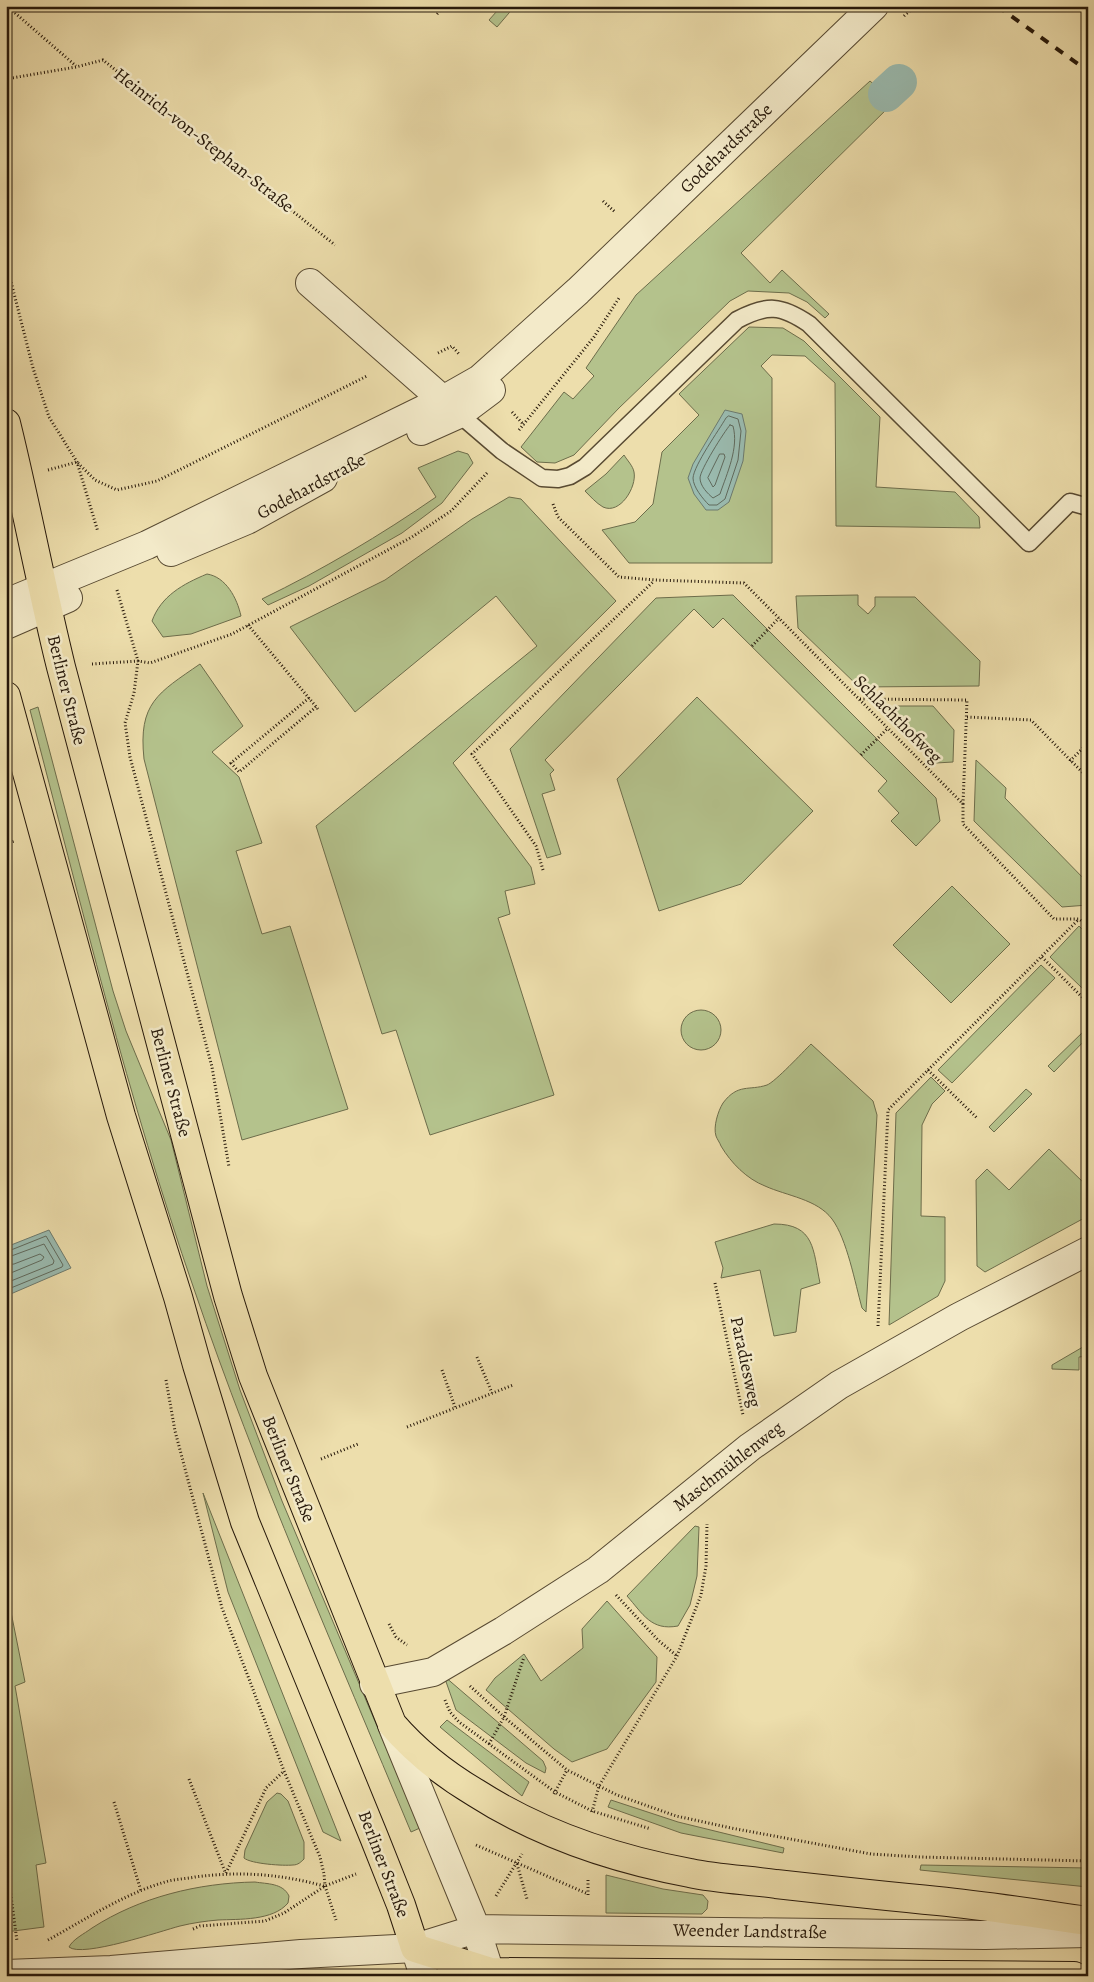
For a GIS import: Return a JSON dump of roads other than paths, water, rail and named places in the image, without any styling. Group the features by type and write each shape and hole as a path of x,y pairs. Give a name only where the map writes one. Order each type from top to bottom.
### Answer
{"main road":[{"name":"Berliner Straße","path":"6,422 20,478 44,598 104,834 231,1305 252,1376 374,1684 392,1724 407,1742 427,1759 472,1791 537,1826 589,1848 690,1874 851,1893 941,1901 1088,1921"},
{"name":"Berliner Straße","path":"6,696 121,1116 245,1522 395,1889 415,1948"},
{"name":"Weender Landstraße","path":"415,1948 491,1974 1074,1976"}],"street":[{"name":"Godehardstraße","path":"6,603 44,598 246,520 451,407 480,378 578,291 874,6"},
{"path":"310,283 451,407"},
{"name":"Godehardstraße","path":"6,625 44,598"},
{"path":"6,755 30,782"},
{"name":"Maschmühlenweg","path":"374,1684 433,1672 519,1620 598,1570 750,1447 839,1385 959,1317 1088,1251"},
{"name":"Berliner Straße","path":"392,1724 476,1929 491,1974"},
{"name":"Weender Landstraße","path":"6,1974 110,1970 301,1954 415,1948 476,1929 985,1935 1088,1933"},
{"path":"415,1948 424,1976"}],"lane":[{"path":"451,407 502,452 542,478 570,476 584,467 737,320 754,311 767,308 782,309 809,324 1029,543 1070,502 1088,507"}],"water":[{"path":"725,410 742,414 746,431 743,461 729,502 718,510 706,510 694,494 688,478 693,464"},
{"path":"49,1230 71,1268 6,1296 6,1247"}],"waterway":[{"path":"886,94 899,82"}],"railway":[{"path":"997,6 1088,71"}]}
